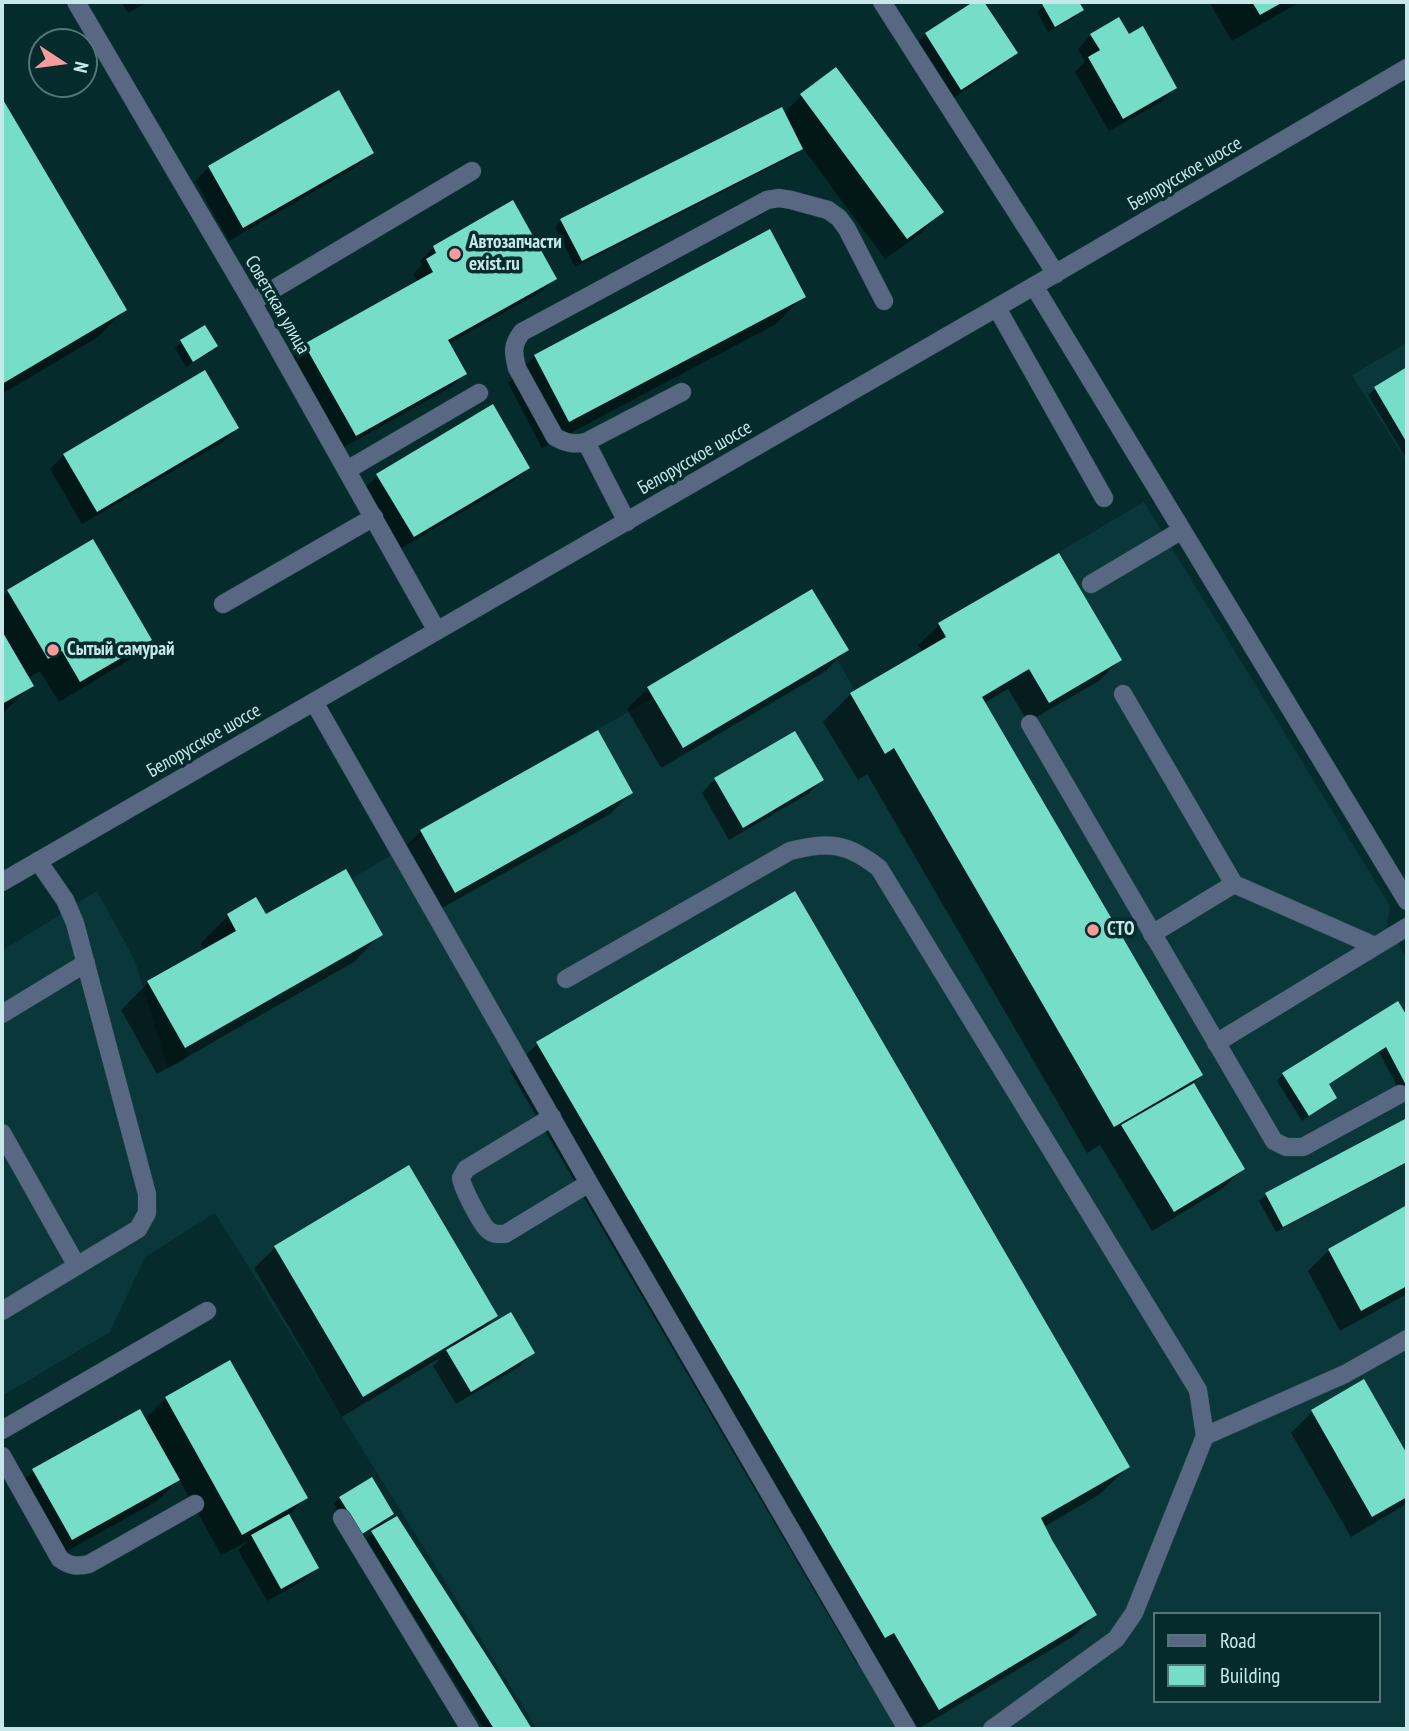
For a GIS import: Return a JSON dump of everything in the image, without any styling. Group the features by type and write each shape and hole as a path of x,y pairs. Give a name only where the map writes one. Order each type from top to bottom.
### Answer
{"street":[{"name":"Советская улица","path":"76,2 252,302 437,631"},
{"path":"882,2 1056,274"},
{"name":"Белорусское шоссе","path":"2,882 1056,274 1407,68"},
{"path":"252,302 472,171"},
{"path":"682,391 586,442 564,442 555,437 517,368 514,356 515,341 522,331 767,200 779,198 828,210 839,218 848,229 884,301"},
{"path":"1034,286 1407,901"},
{"path":"997,308 1104,498"},
{"path":"347,470 479,393"},
{"path":"586,442 627,522"},
{"path":"223,604 373,517"},
{"path":"1091,584 1182,530"},
{"path":"1123,694 1234,884 1375,946"},
{"path":"313,702 551,1117 908,1729"},
{"path":"1030,724 1273,1140 1286,1147 1303,1147 1400,1094"},
{"path":"565,978 790,851 814,845 841,847 863,856 879,868 1198,1390 1205,1436 1135,1613 1116,1639 992,1729"},
{"path":"2,1311 138,1229 147,1213 147,1194 75,923 65,900 38,861"},
{"path":"1152,934 1234,884"},
{"path":"1216,1043 1407,927"},
{"path":"2,1014 86,963"},
{"path":"551,1117 466,1169 461,1178 462,1187 488,1230 505,1234 590,1184"},
{"path":"2,1133 77,1266"},
{"path":"2,1430 207,1311"},
{"path":"1205,1436 1346,1374 1407,1339"},
{"path":"2,1456 60,1559 68,1564 89,1564 195,1504"},
{"path":"342,1518 470,1729"}],"shaded area":[{"path":"1407,343 1407,462 1352,375"},
{"path":"1144,502 1390,906 1387,924 1407,959 1407,1729 537,1729 215,1213 145,1257 110,1332 2,1396 2,951 97,891 135,961 168,1069 190,1056 147,981 235,931 227,914 256,897 266,914 346,869 352,878 423,837 420,830 653,698 647,687 812,589 849,650 836,658 855,690 945,637 938,623"}],"building":[{"path":"973,2 984,2 1018,53 961,90 925,33"},
{"path":"1079,2 1084,10 1055,27 1042,4"},
{"path":"1252,2 1283,2 1260,15"},
{"path":"1119,17 1129,34 1143,26 1177,88 1123,119 1088,57 1100,50 1090,34"},
{"path":"836,67 944,212 907,239 800,94"},
{"path":"339,90 374,153 243,228 208,166"},
{"path":"2,98 127,310 2,384"},
{"path":"782,107 803,149 582,261 560,219"},
{"path":"513,200 557,279 448,340 467,374 356,436 304,344 433,272 426,259 436,253 433,246"},
{"path":"770,229 806,297 569,422 534,355"},
{"path":"205,325 218,346 193,362 180,340"},
{"path":"1407,367 1407,443 1374,387"},
{"path":"205,370 239,428 97,512 63,454"},
{"path":"493,404 530,468 414,537 376,474"},
{"path":"93,539 152,640 80,682 62,651 48,659 7,590"},
{"path":"1059,553 1122,660 1049,703 1029,669 982,697 1203,1075 1114,1127 894,748 885,754 850,693 946,637 938,623"},
{"path":"812,589 849,650 683,748 647,687"},
{"path":"2,631 34,686 2,704"},
{"path":"598,730 633,793 455,893 420,830"},
{"path":"795,731 824,780 743,828 714,778"},
{"path":"346,869 383,935 185,1048 147,981 236,931 227,914 256,897 266,914"},
{"path":"795,891 1130,1467 1041,1518 1097,1615 939,1710 894,1633 885,1638 536,1042"},
{"path":"1398,1001 1407,1016 1407,1087 1386,1047 1329,1084 1337,1098 1309,1116 1282,1073"},
{"path":"1194,1083 1245,1169 1174,1212 1121,1125"},
{"path":"1407,1118 1407,1162 1283,1227 1265,1193"},
{"path":"409,1165 498,1316 363,1397 274,1246"},
{"path":"1407,1205 1407,1286 1361,1311 1328,1249"},
{"path":"511,1312 535,1353 471,1392 446,1350"},
{"path":"230,1360 308,1498 242,1535 165,1397"},
{"path":"1364,1379 1407,1454 1407,1497 1372,1517 1311,1410"},
{"path":"140,1409 180,1480 72,1540 32,1469"},
{"path":"372,1477 394,1514 362,1534 339,1497"},
{"path":"289,1514 319,1568 281,1589 251,1535"},
{"path":"397,1516 532,1729 494,1729 371,1531"}],"place":[{"name":"Автозапчасти exist.ru","path":"455,254"},
{"name":"Сытый самурай","path":"53,650"},
{"name":"СТО","path":"1093,930"}]}
